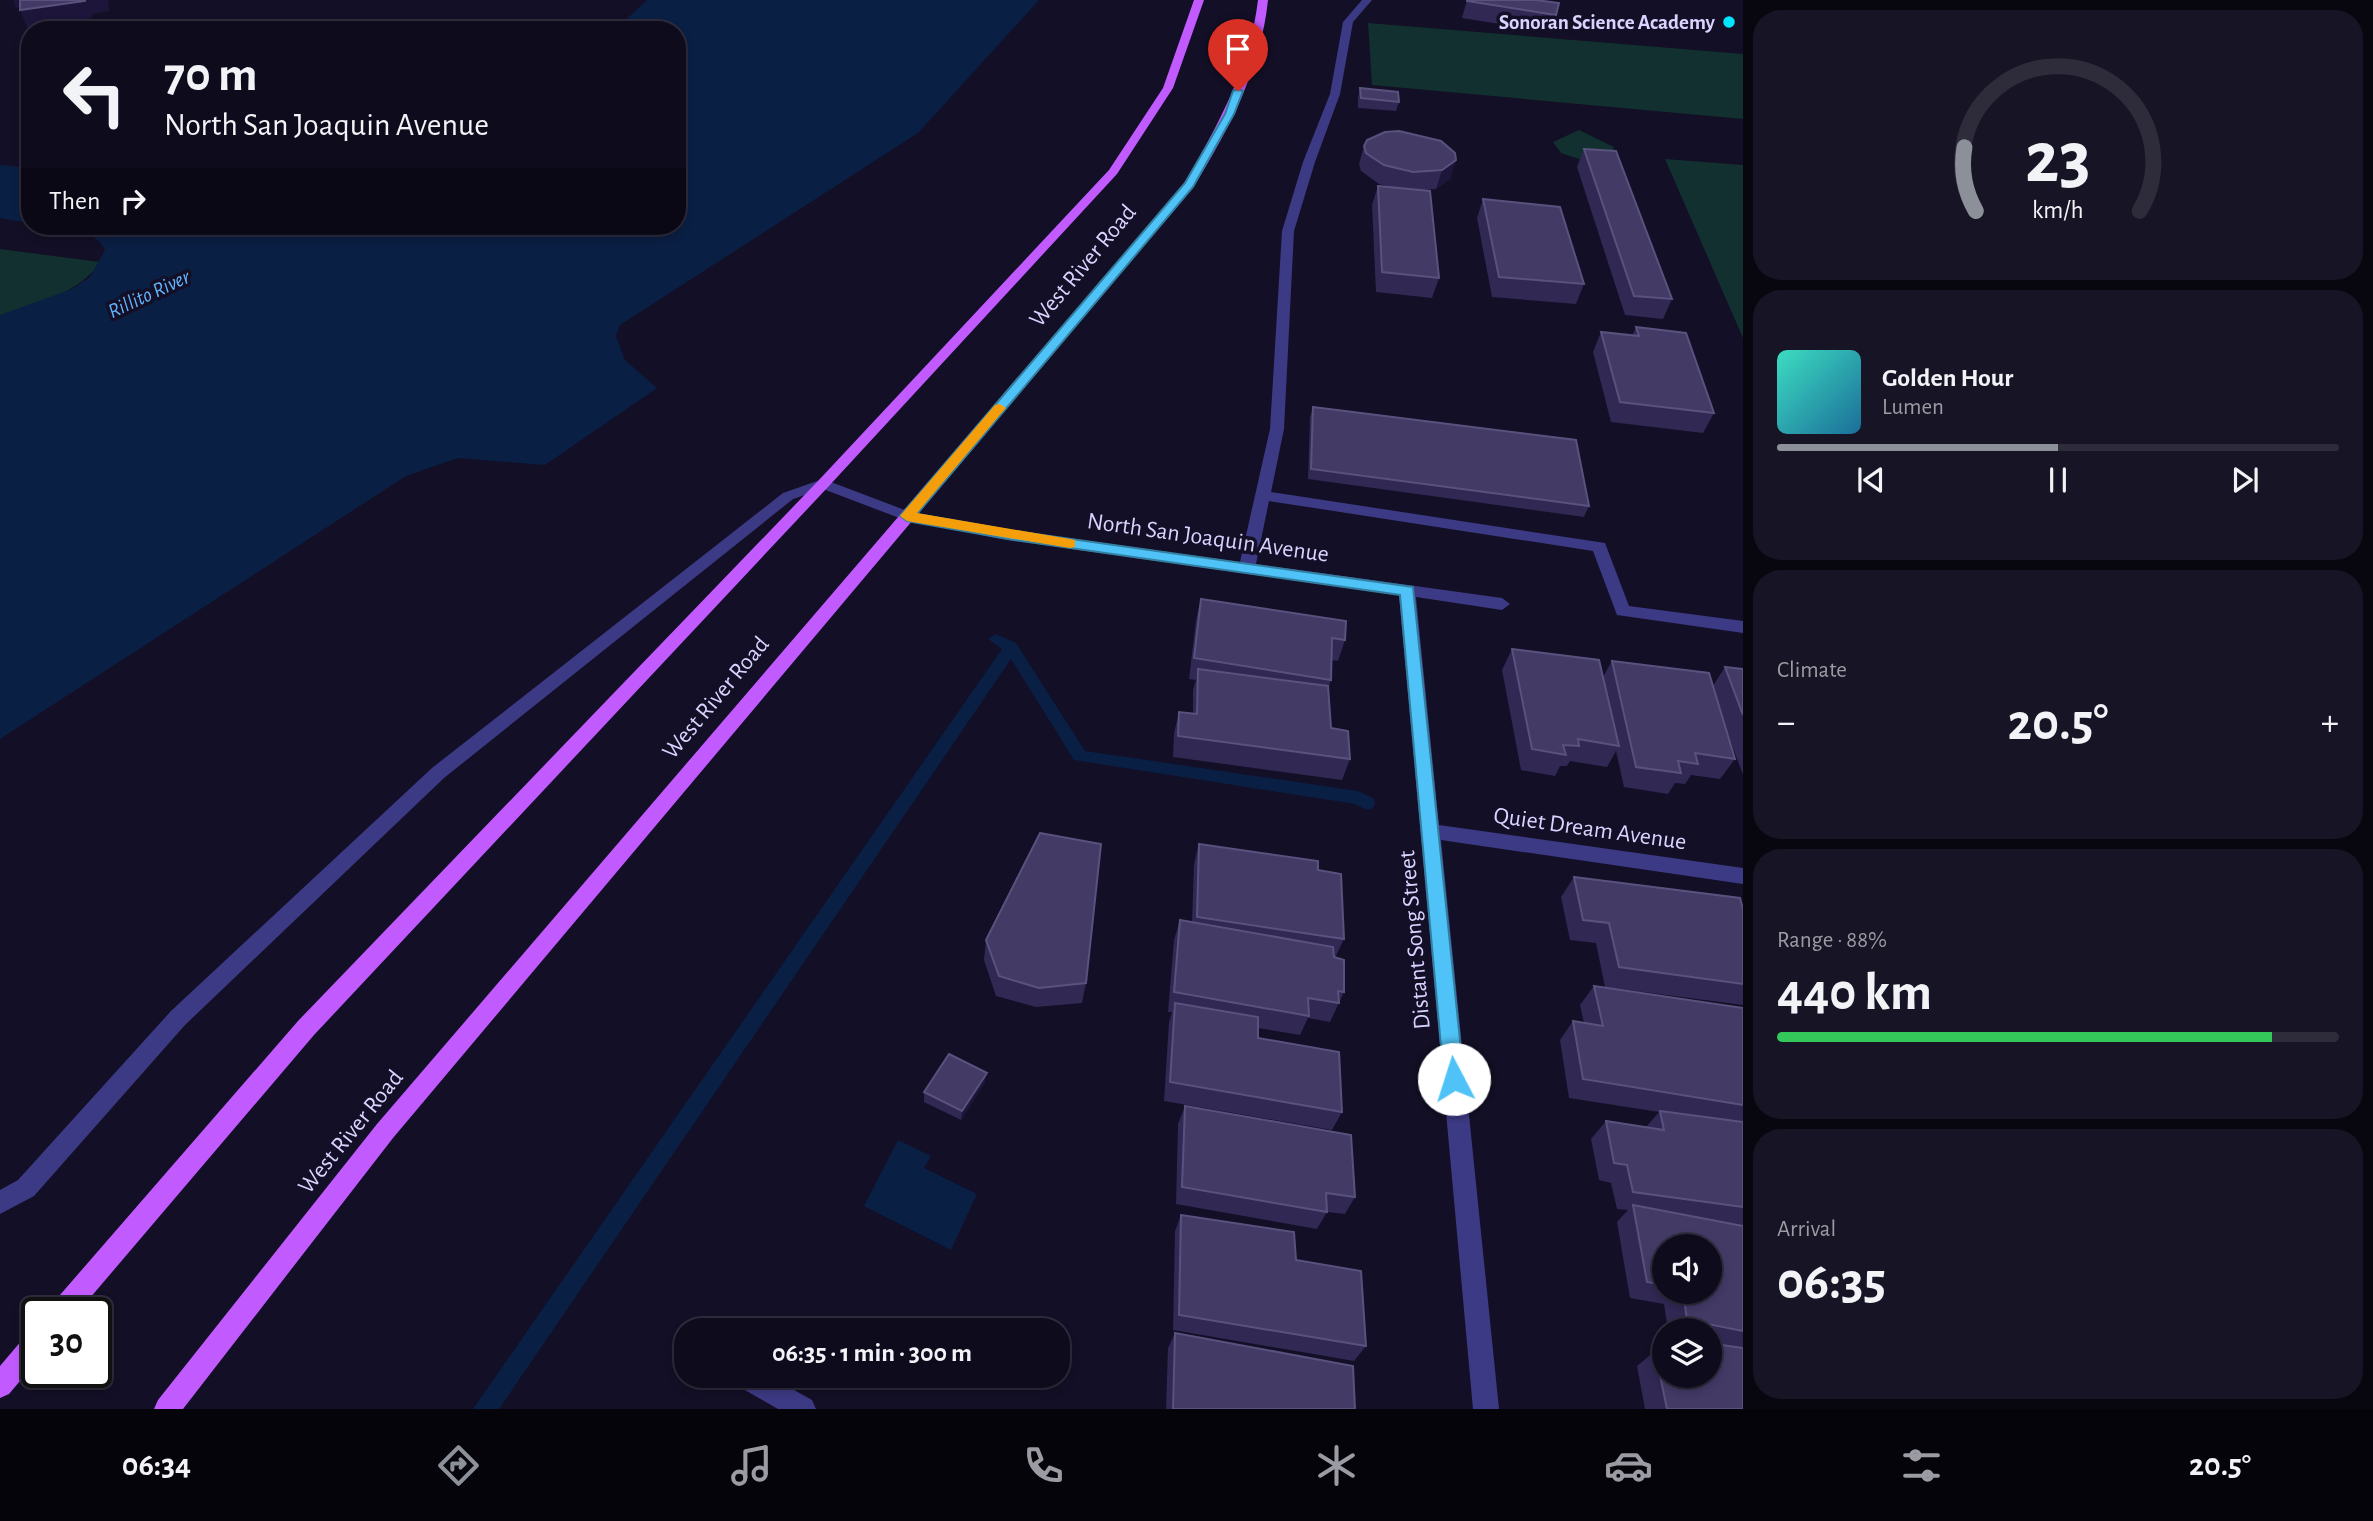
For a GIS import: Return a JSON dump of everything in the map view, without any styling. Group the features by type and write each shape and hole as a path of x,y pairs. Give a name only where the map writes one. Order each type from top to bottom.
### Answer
{"main road":[{"name":"West River Road","path":"75,1297 306,1028 823,484 1113,172 1168,88 1199,0"},
{"name":"West River Road","path":"167,1409 385,1131 1189,185 1229,114 1256,46 1263,0"},
{"path":"0,1385 21,1361"}],"street":[{"path":"1247,568 1277,429 1288,231 1309,162 1335,94 1348,22 1367,0"},
{"name":"North San Joaquin Avenue","path":"823,484 907,516 1014,536 1502,604"},
{"path":"0,1203 26,1188 178,1018 438,773 788,496 823,484"},
{"path":"1262,495 1599,547 1623,611 1743,627"},
{"name":"Distant Song Street","path":"1407,591 1486,1409"},
{"name":"Quiet Dream Avenue","path":"1431,831 1743,876"},
{"path":"766,1388 803,1409"}],"green space":[{"path":"1368,23 1743,54 1743,119 1372,85"},
{"path":"1579,130 1614,147 1611,155 1585,161 1561,153 1553,142"},
{"path":"1665,159 1743,165 1743,338"},
{"path":"0,249 100,262 91,273 69,290 0,315"}],"water":[{"name":"Rillito River","path":"647,0 1039,0 918,133 620,325 616,336 625,360 657,388 545,465 458,458 406,476 0,739 0,315 72,289 90,277 105,250 90,235 686,235 686,21 625,21"},
{"path":"0,165 21,167 21,222 0,218"},
{"path":"898,1140 931,1156 924,1168 977,1194 951,1250 864,1206"}],"building":[{"path":"20,0 85,0 85,1 20,10"},
{"path":"1467,0 1536,0 1559,3 1556,15"},
{"path":"1360,88 1398,92 1399,102 1361,98"},
{"path":"1399,131 1441,141 1455,153 1456,160 1442,170 1413,172 1384,165 1366,153 1364,146 1367,140 1385,132"},
{"path":"1584,149 1616,151 1672,299 1634,296"},
{"path":"1378,186 1430,191 1439,278 1382,272"},
{"path":"1483,199 1560,207 1584,284 1499,277"},
{"path":"1636,327 1686,333 1714,413 1620,402 1601,332 1639,336"},
{"path":"1313,407 1576,440 1589,506 1311,469"},
{"path":"1201,599 1346,621 1345,640 1332,638 1331,680 1194,658"},
{"path":"1512,649 1599,660 1619,746 1578,739 1579,746 1563,745 1566,755 1532,749"},
{"path":"1612,661 1709,673 1735,759 1695,753 1698,764 1678,761 1681,773 1636,767"},
{"path":"1725,667 1743,669 1743,715"},
{"path":"1198,669 1328,686 1331,728 1348,731 1350,759 1178,736 1179,712 1197,714"},
{"path":"1040,833 1101,844 1086,983 1039,988 999,976 986,940"},
{"path":"1199,844 1318,861 1318,870 1341,874 1344,939 1197,917"},
{"path":"1574,877 1740,898 1743,909 1743,984 1619,967 1609,923 1583,920"},
{"path":"1180,920 1333,947 1334,957 1344,960 1344,992 1338,991 1339,1003 1308,998 1309,1016 1174,992"},
{"path":"1594,986 1743,1008 1743,1105 1583,1079 1573,1021 1603,1026"},
{"path":"1175,1003 1258,1017 1258,1038 1339,1052 1342,1112 1170,1082"},
{"path":"949,1054 987,1073 962,1111 924,1092"},
{"path":"1185,1106 1351,1135 1355,1197 1326,1193 1327,1212 1182,1187"},
{"path":"1660,1111 1743,1122 1743,1207 1633,1192 1627,1165 1614,1163 1606,1121 1664,1130"},
{"path":"1633,1205 1743,1226 1743,1331 1722,1327 1722,1318 1687,1318 1685,1304 1722,1304 1722,1234 1652,1234 1652,1283 1647,1282"},
{"path":"1181,1215 1294,1232 1296,1260 1361,1271 1366,1346 1179,1315"},
{"path":"1175,1333 1353,1366 1355,1409 1173,1409"},
{"path":"1722,1345 1743,1348 1743,1409 1667,1409 1663,1388 1722,1388"}],"waterway":[{"path":"996,639 1011,647"},
{"path":"485,1409 1011,647"},
{"path":"1011,647 1080,756 1358,798 1367,803"}],"slow traffic":[{"path":"1000,408 907,516 1001,534 1070,543"}],"place":[{"name":"Sonoran Science Academy","path":"1729,22"}],"route":[{"path":"1238,91 1229,114 1189,185 907,516 1014,536 1407,591 1454,1079"}]}
